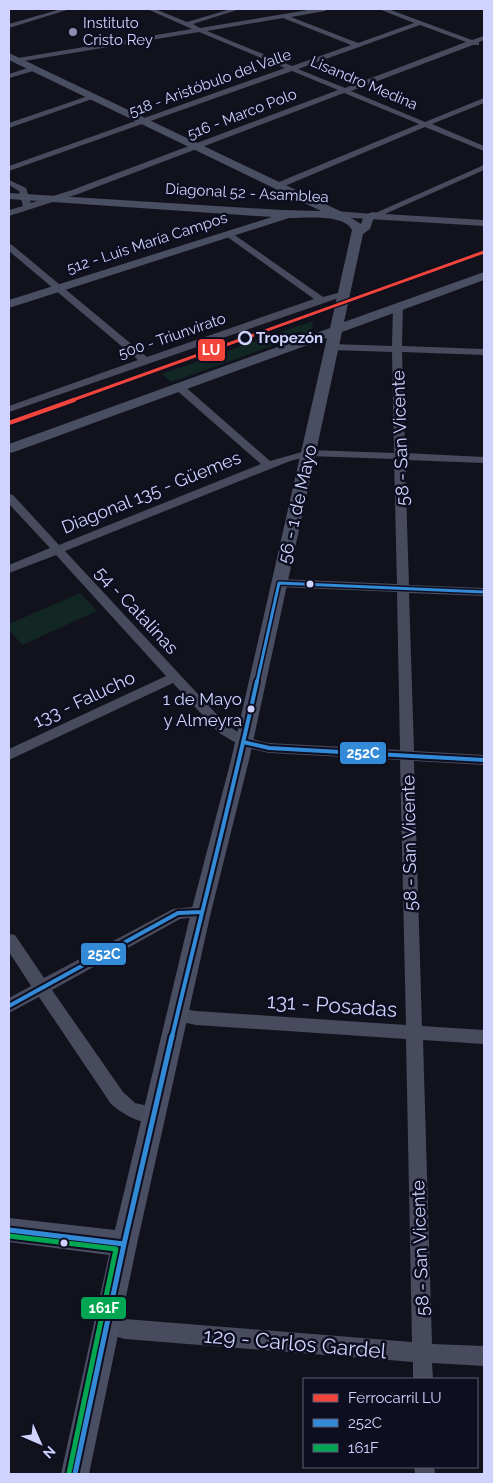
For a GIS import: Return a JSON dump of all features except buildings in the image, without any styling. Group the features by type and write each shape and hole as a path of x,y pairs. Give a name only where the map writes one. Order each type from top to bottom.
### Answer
{"main road":[{"path":"13,58 196,147"},
{"path":"277,186 336,214"},
{"name":"Diagonal 52 - Asamblea","path":"9,196 27,202 57,198 295,214 336,214"},
{"path":"270,212 302,210 306,206 306,200"},
{"name":"512 - Luis María Campos","path":"229,234 295,214"},
{"path":"358,232 366,226 368,218 373,216"},
{"name":"56 - 1 de Mayo","path":"75,1474 124,1244 178,1016 200,912 243,742 358,232"},
{"path":"9,449 484,276"},
{"name":"512 - Luis María Campos","path":"9,304 58,288"},
{"path":"9,1230 124,1244"}],"street":[{"path":"9,26 66,9"},
{"name":"Lisandro Medina","path":"150,9 484,149"},
{"path":"142,38 237,9"},
{"path":"265,9 357,45"},
{"path":"13,58 324,9"},
{"path":"382,9 484,46"},
{"name":"518 - Aristóbulo del Valle","path":"9,170 420,23"},
{"name":"516 - Marco Polo","path":"57,198 484,38"},
{"path":"9,76 34,68"},
{"path":"9,126 94,97"},
{"path":"196,147 277,186 484,100"},
{"path":"373,216 484,167"},
{"path":"9,182 23,190 27,202 9,213"},
{"path":"336,214 355,224 358,232"},
{"name":"Diagonal 52 - Asamblea","path":"336,214 484,222"},
{"path":"229,234 320,300"},
{"name":"512 - Luis María Campos","path":"58,288 229,234"},
{"path":"9,247 145,361"},
{"name":"500 - Triunvirato","path":"9,409 320,300 345,294"},
{"name":"58 - San Vicente","path":"398,306 397,349 423,1378"},
{"path":"332,347 484,352"},
{"path":"178,386 267,464"},
{"name":"Diagonal 135 - Güemes","path":"9,569 267,464 309,453 484,460"},
{"name":"54 - Catalinas","path":"9,497 225,731 243,742"},
{"path":"279,583 484,592"},
{"name":"133 - Falucho","path":"9,755 175,678"},
{"path":"243,742 269,748 484,760"},
{"path":"9,1006 178,913 200,912"},
{"path":"9,940 118,1098 131,1110 155,1114"},
{"name":"131 - Posadas","path":"178,1016 484,1037"},
{"name":"129 - Carlos Gardel","path":"106,1325 125,1329 422,1353 484,1356"}],"green space":[{"path":"313,321 311,332 171,382 162,374"},
{"path":"80,593 97,611 22,645 9,629 9,624"}],"rail line":[{"name":"LU","path":"9,423 484,252"}],"transit line":[{"name":"252C","path":"75,1474 124,1244 201,912 240,760 279,583 484,592"},
{"name":"252C","path":"243,742 269,748 484,760"},
{"name":"252C","path":"9,1006 178,913 201,912"},
{"name":"252C","path":"9,1230 124,1244"},
{"name":"161F","path":"9,1236 116,1249 69,1473"}],"place":[{"name":"Instituto Cristo Rey","path":"73,32"},
{"name":"Tropezón","path":"245,338"},
{"name":"1 de Mayo y Almeyra","path":"251,709"}]}
